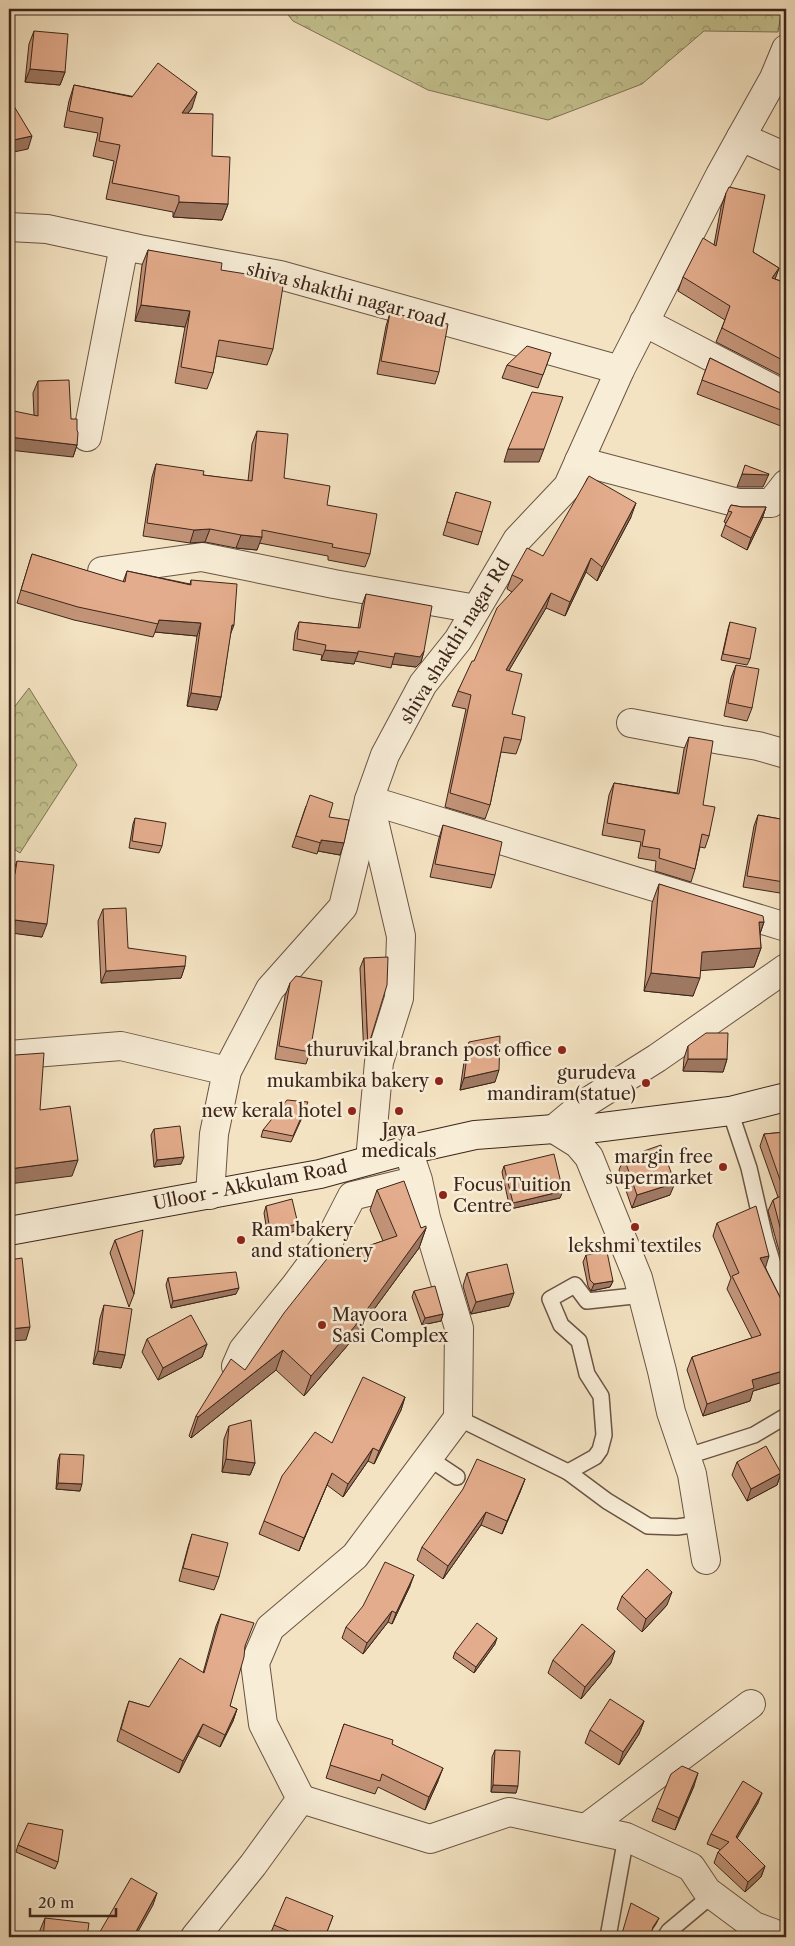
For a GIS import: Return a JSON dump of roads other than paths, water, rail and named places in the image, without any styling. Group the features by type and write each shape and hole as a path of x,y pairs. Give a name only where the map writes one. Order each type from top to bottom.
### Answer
{"street":[{"name":"shiva shakthi nagar Rd","path":"210,1195 214,1134 227,1071 270,989 343,907 369,800 385,755 423,684 458,640 517,540 568,486 620,370 644,322 720,175 774,78 786,50"},
{"path":"742,137 786,157"},
{"name":"shiva shakthi nagar road","path":"9,227 47,229 124,246 280,275 620,370"},
{"path":"87,437 124,246"},
{"path":"644,322 786,396"},
{"path":"579,461 738,503 771,503 786,484"},
{"path":"102,571 202,557 334,584 476,609"},
{"path":"631,723 758,746 786,754"},
{"path":"369,800 786,927"},
{"path":"369,800 401,936 399,998 379,1062 370,1160"},
{"path":"706,1560 692,1474 684,1457 671,1412 638,1278 590,1157 578,1144 554,1129 584,1104 657,1058 786,968"},
{"path":"9,1055 121,1046 227,1071"},
{"name":"Ulloor - Akkulam Road","path":"9,1231 320,1174 408,1150 475,1135 594,1128 730,1111 786,1097"},
{"path":"408,1150 459,1328 458,1418 355,1556 270,1628 255,1663 263,1724 301,1799 430,1839 509,1812 626,1838 691,1867 707,1892 754,1926 773,1933 775,1937"},
{"path":"236,1366 243,1350 296,1286 330,1239 352,1196 418,1180"},
{"path":"586,1828 751,1704"},
{"path":"195,1937 253,1865 301,1799"}],"lane":[{"path":"730,1111 749,1168 764,1238 786,1307"},
{"path":"568,1472 595,1457 600,1450 604,1435 601,1396 587,1374 579,1340 561,1326 550,1299 575,1285 587,1301 643,1295"},
{"path":"684,1457 754,1435 786,1416"},
{"path":"458,1418 568,1472 607,1502 648,1526 677,1527 699,1524"},
{"path":"427,1458 457,1477"},
{"path":"608,1937 626,1838"},
{"path":"665,1937 669,1931 712,1895"}],"place":[{"name":"thuruvikal branch post office","path":"562,1050"},
{"name":"mukambika bakery","path":"439,1081"},
{"name":"gurudeva mandiram(statue)","path":"646,1083"},
{"name":"new kerala hotel","path":"352,1111"},
{"name":"Jaya medicals","path":"399,1111"},
{"name":"margin free supermarket","path":"723,1167"},
{"name":"Focus Tuition Centre","path":"443,1195"},
{"name":"lekshmi textiles","path":"635,1227"},
{"name":"Ram bakery and stationery","path":"241,1240"},
{"name":"Mayoora Sasi Complex","path":"322,1325"}]}
